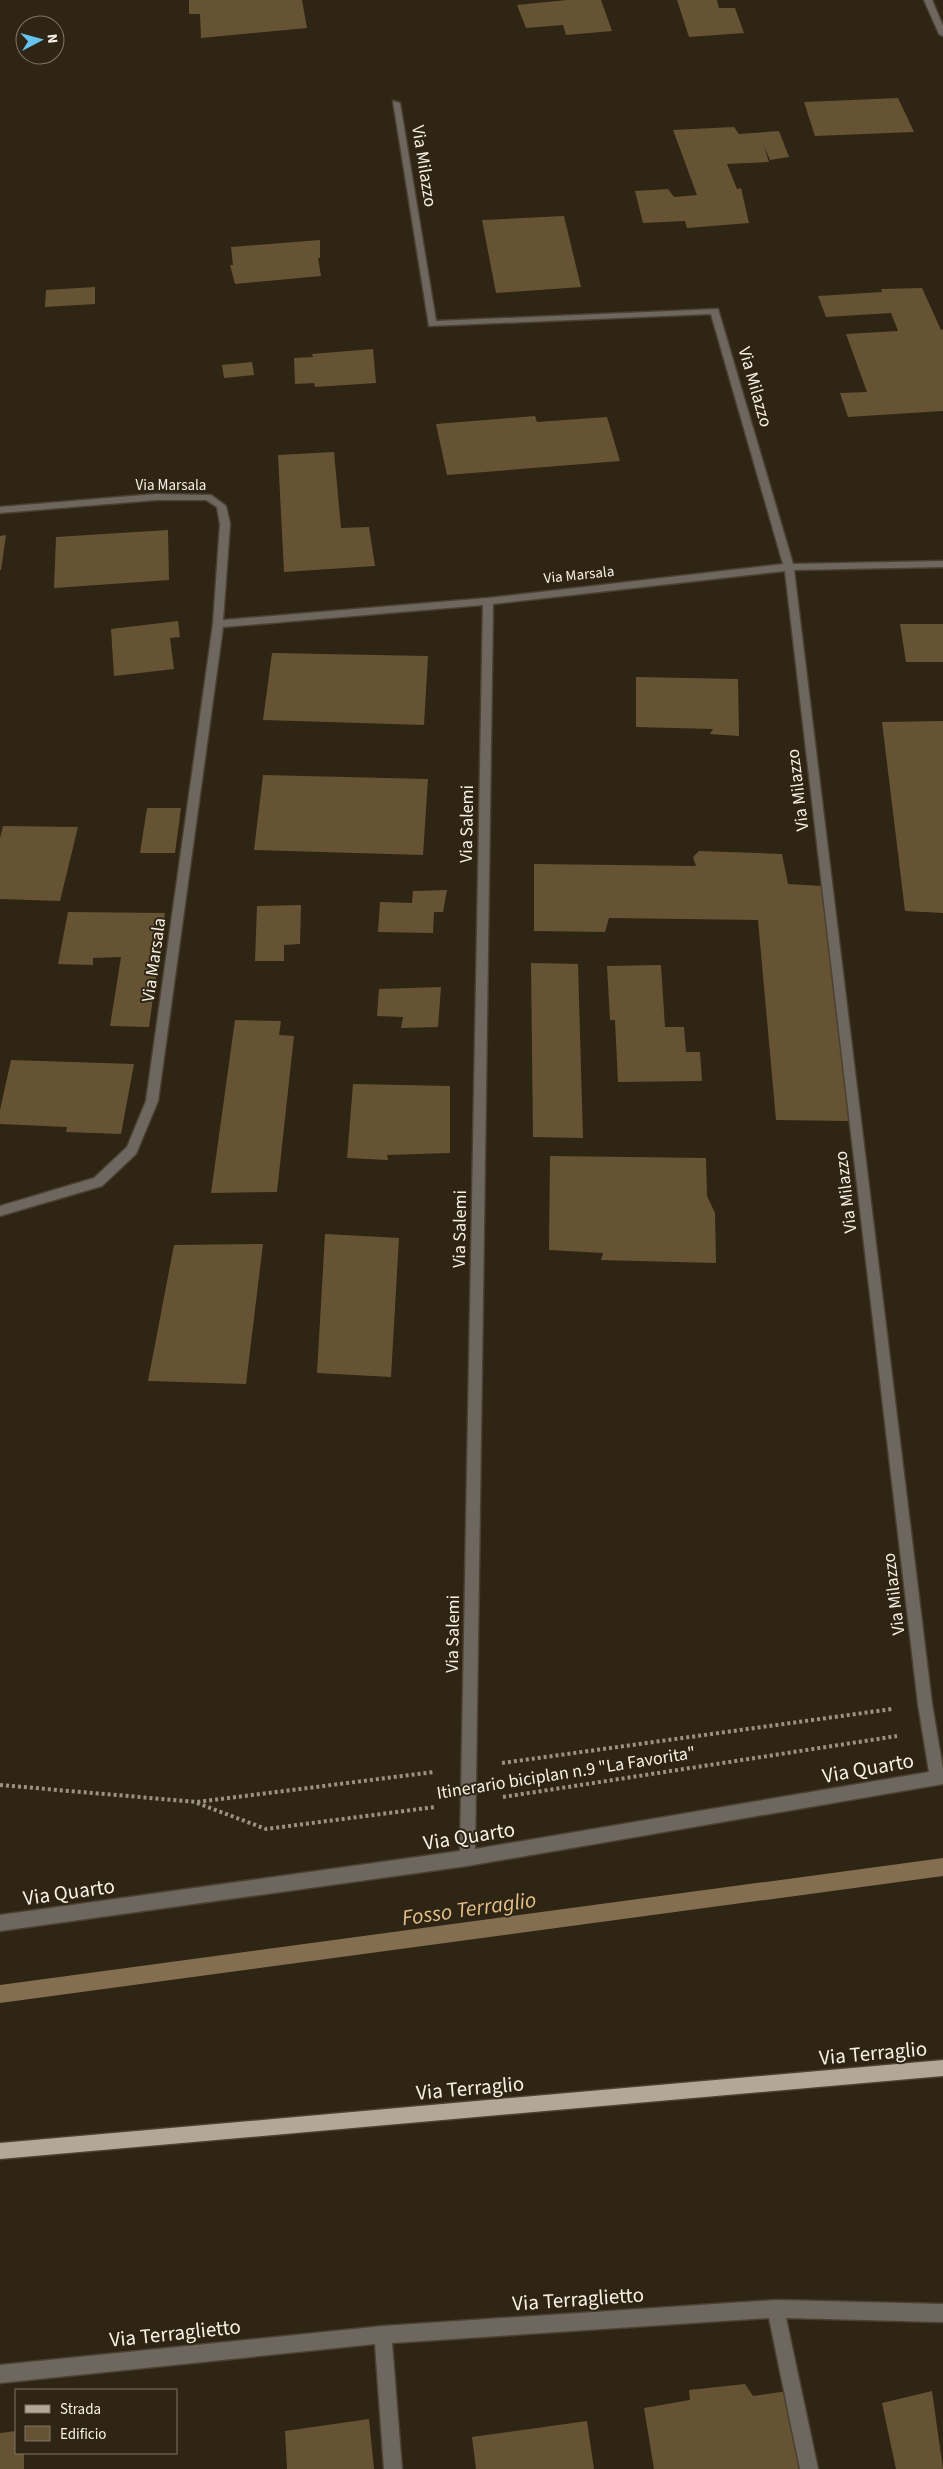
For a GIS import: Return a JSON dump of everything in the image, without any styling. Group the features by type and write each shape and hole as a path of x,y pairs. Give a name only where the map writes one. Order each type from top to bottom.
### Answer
{"main road":[{"name":"Via Terraglio","path":"0,2151 943,2068"}],"street":[{"path":"928,0 943,34"},
{"name":"Via Milazzo","path":"396,103 432,324 715,311 789,567 925,1704 929,1731 940,1777"},
{"name":"Via Marsala","path":"0,510 156,498 208,497 221,506 225,524 218,624 152,1101 132,1150 98,1182 0,1211"},
{"name":"Via Marsala","path":"218,624 488,601 789,567 943,564"},
{"name":"Via Salemi","path":"467,1858 488,601"},
{"name":"Via Quarto","path":"0,1923 467,1858 940,1777"},
{"path":"776,2309 809,2469"},
{"name":"Via Terraglietto","path":"0,2374 384,2335 776,2309 943,2313"},
{"path":"384,2335 393,2469"}],"path":[{"name":"Itinerario biciplan n.9 \"La Favorita\"","path":"0,1786 197,1802 469,1767 925,1704"},
{"name":"Itinerario biciplan n.9 \"La Favorita\"","path":"197,1802 266,1829 467,1803 929,1731"}],"building":[{"path":"189,0 302,0 307,28 201,38 200,14 189,14"},
{"path":"567,0 601,0 612,31 566,35 563,25 526,28 517,5"},
{"path":"677,0 717,0 719,8 735,8 744,33 689,37"},
{"path":"898,98 914,132 815,136 804,102"},
{"path":"734,127 739,134 779,131 789,157 770,160 764,146 769,162 727,164 737,189 741,188 749,223 687,228 685,221 643,223 635,191 668,189 674,197 697,195 673,130"},
{"path":"564,216 581,287 496,293 482,220"},
{"path":"320,240 320,258 318,258 321,276 235,284 230,265 233,265 231,247"},
{"path":"95,287 95,304 45,307 46,290"},
{"path":"922,288 941,330 943,329 943,411 848,417 840,393 867,392 846,334 898,331 891,313 826,317 818,296 882,292 881,289"},
{"path":"373,349 376,383 315,387 314,383 295,384 294,358 313,357 312,354"},
{"path":"252,362 254,375 224,378 222,365"},
{"path":"535,416 537,422 607,417 620,461 447,475 436,424"},
{"path":"334,452 341,528 369,527 375,566 284,572 278,455"},
{"path":"168,530 169,580 54,588 56,537"},
{"path":"6,535 1,570 0,570 0,536"},
{"path":"178,621 180,637 170,638 174,669 114,676 111,629"},
{"path":"900,624 943,624 943,662 906,662"},
{"path":"272,653 428,656 424,725 263,720"},
{"path":"636,677 738,679 739,736 710,734 713,729 636,727"},
{"path":"943,721 943,913 905,911 882,722"},
{"path":"263,775 428,779 423,855 254,850"},
{"path":"147,808 181,808 175,853 140,853"},
{"path":"3,826 78,827 60,901 0,899 0,838"},
{"path":"699,851 782,854 788,884 822,886 849,1121 776,1120 758,920 609,918 605,932 534,931 534,864 696,866 693,857"},
{"path":"447,890 443,912 434,912 433,933 378,932 380,902 412,903 413,891"},
{"path":"301,905 300,944 284,945 284,961 255,961 257,906"},
{"path":"68,912 165,913 149,1027 110,1026 121,957 93,958 93,965 58,964"},
{"path":"531,963 578,964 583,1138 533,1137"},
{"path":"661,965 665,1027 684,1027 686,1052 700,1052 702,1081 618,1082 615,1020 610,1020 607,966"},
{"path":"441,987 438,1027 401,1028 403,1017 377,1016 379,989"},
{"path":"235,1020 281,1021 279,1035 294,1036 277,1192 211,1193"},
{"path":"11,1060 134,1064 121,1134 66,1132 67,1127 0,1124 0,1110"},
{"path":"353,1084 450,1086 450,1153 387,1155 388,1160 347,1158"},
{"path":"550,1156 706,1158 707,1196 715,1213 716,1263 601,1260 603,1253 549,1250"},
{"path":"325,1234 399,1238 391,1377 317,1373"},
{"path":"263,1244 246,1384 148,1381 174,1245"},
{"path":"745,2384 753,2396 788,2391 804,2469 654,2469 644,2408 690,2400 689,2390"},
{"path":"932,2391 943,2469 896,2469 882,2403"},
{"path":"369,2419 374,2469 287,2469 285,2431"},
{"path":"587,2421 594,2469 476,2469 472,2437"},
{"path":"15,2431 15,2454 24,2454 24,2469 0,2469 0,2433"}],"waterway":[{"name":"Fosso Terraglio","path":"0,1994 943,1867"}]}
